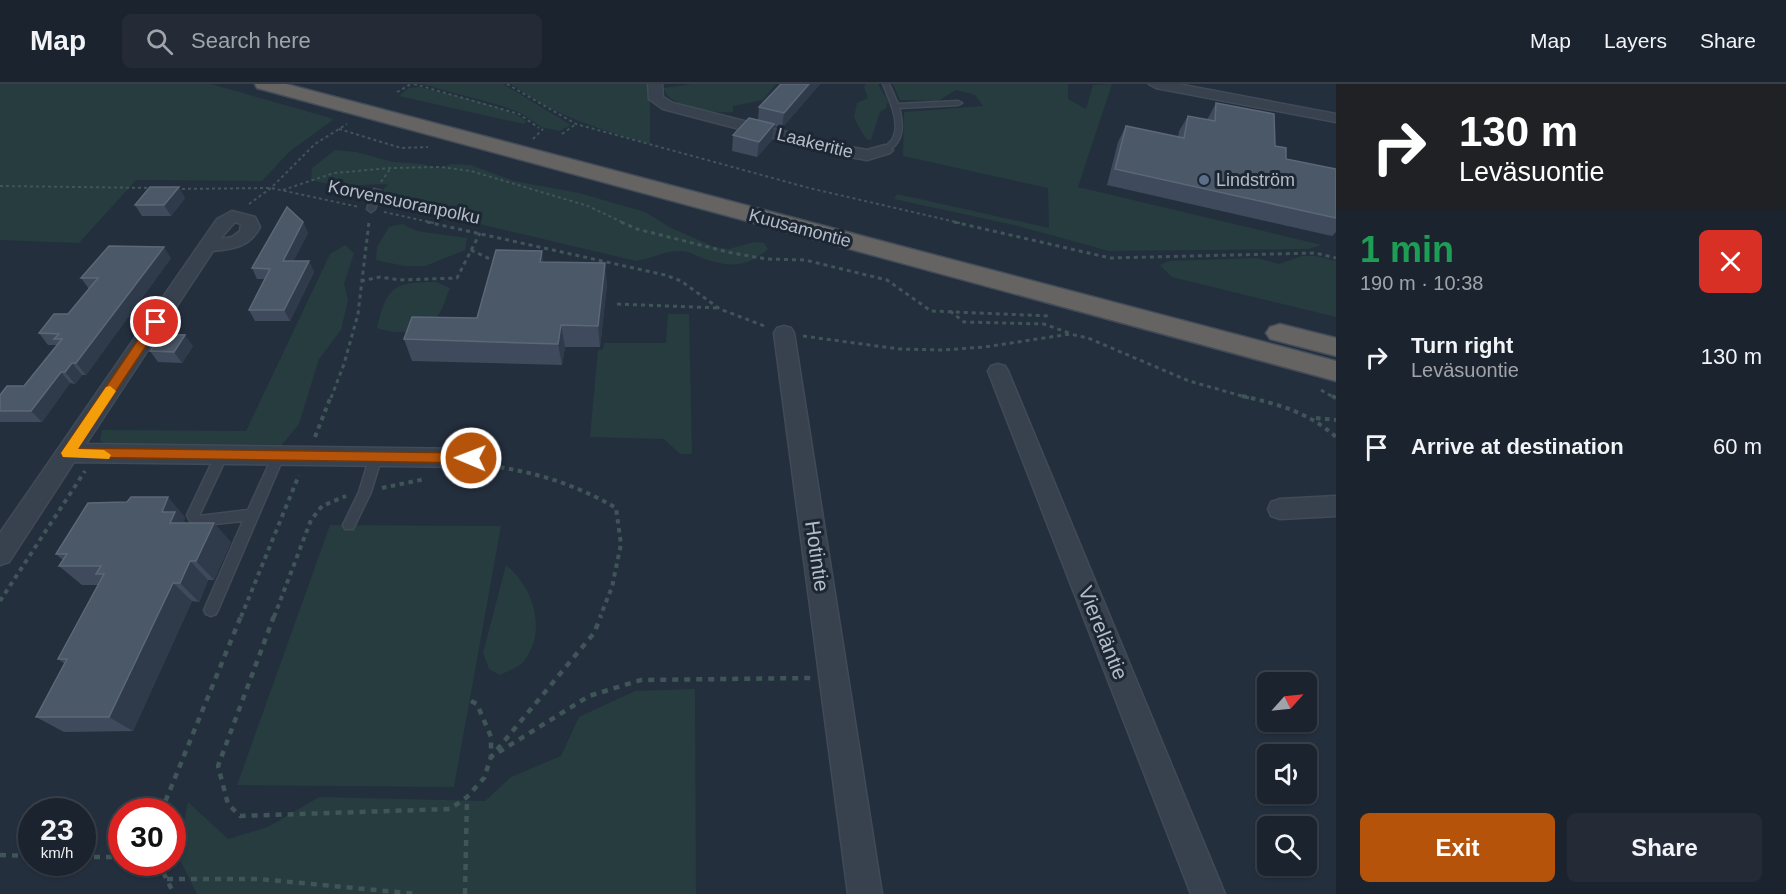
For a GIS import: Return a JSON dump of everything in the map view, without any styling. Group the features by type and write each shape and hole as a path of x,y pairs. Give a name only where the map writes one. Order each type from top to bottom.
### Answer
{"highway":[{"name":"Kuusamontie","path":"264,84 1336,371"},
{"name":"Kuusamontie","path":"322,84 538,132 1198,311"},
{"path":"1256,326 1336,347"}],"street":[{"name":"Laakeritie","path":"655,84 656,99 668,106 838,150 867,155 885,150"},
{"path":"1156,84 1336,118"},
{"path":"3,545 68,453 207,246 223,223 232,216 249,221 251,227 249,234 242,240 207,246"},
{"name":"Hotintie","path":"784,333 836,678 865,894"},
{"name":"Viereläntie","path":"998,371 1208,894"},
{"path":"68,453 376,456 481,462"},
{"path":"1280,509 1336,506"}],"lane":[{"path":"885,150 892,146 899,136 896,106 886,84"},
{"path":"896,106 958,103"},
{"path":"371,209 377,191"},
{"path":"221,456 194,515 196,521 225,516 237,518 253,514"},
{"path":"211,610 278,456"},
{"path":"349,525 365,492 376,456"}],"path":[{"path":"397,92 413,84 519,114 538,132"},
{"path":"507,84 576,124 639,143 809,188 1110,258 1315,253 1336,258"},
{"path":"232,216 271,188 302,155 349,122"},
{"path":"561,134 576,124"},
{"path":"339,129 401,148 433,146"},
{"path":"282,190 334,173 423,167 471,171 588,206 637,229 732,253 767,259 805,260 887,280 931,311 1049,316 1060,319"},
{"path":"0,186 155,188"},
{"name":"Korvensuoranpolku","path":"167,188 271,188 665,274 681,281 720,309 784,333"},
{"path":"167,798 344,364 358,314 371,209"},
{"path":"361,281 380,277 400,280 457,278 480,233"},
{"path":"471,250 501,264"},
{"path":"617,304 720,309"},
{"path":"949,311 964,322 1044,324 1088,338 1206,387 1293,408 1313,418 1336,437"},
{"path":"784,333 899,349 986,347 1070,333"},
{"path":"1319,389 1336,398"},
{"path":"1313,418 1336,420"},
{"path":"0,601 95,454"},
{"path":"481,462 523,470 595,494 616,508 621,544 612,587 594,633 491,757"},
{"path":"433,478 325,503 315,511 218,766 228,804 240,816 450,809 467,797 484,778 491,757 491,736 477,704 471,701"},
{"path":"491,757 589,696 641,680 836,678"},
{"path":"465,894 467,797"},
{"path":"0,855 18,856"},
{"path":"165,876 174,894"},
{"path":"167,879 260,879 418,894"}],"green space":[{"path":"0,84 211,84 334,119 289,152 262,181 136,180 79,243 0,240"},
{"path":"421,84 503,84 571,125 559,131 541,127 521,113 499,105"},
{"path":"511,84 650,84 650,144 595,127 561,113"},
{"path":"692,84 776,84 763,100 733,106 733,112 709,111 680,103 668,96 663,88"},
{"path":"866,84 878,84 888,101 886,108 880,112 871,140 866,139 854,118 857,103 868,98 864,87"},
{"path":"893,84 1068,84 1068,99 1086,109 1093,85 1112,84 1078,187 1322,245 1308,249 1109,251 1018,226 894,199 897,194 1049,228 1048,188 903,156 904,112 983,106 975,95 956,90 938,101 900,100"},
{"path":"419,87 492,105 519,116 527,122 523,124 399,96 409,88"},
{"path":"335,150 356,152 393,162 422,164 438,168 452,164 471,165 514,181 579,193 645,212 671,228 715,247 729,249 754,242 764,243 768,249 754,259 732,265 716,263 681,251 636,261 416,209 383,199 382,191 388,184 337,186 311,180 312,168"},
{"path":"402,224 417,231 467,238 465,250 425,266 404,266 376,260 377,247 389,227"},
{"path":"345,245 354,253 344,284 348,300 341,330 319,359 299,424 280,447 114,447 100,441 102,430 246,431 330,254"},
{"path":"1302,256 1316,256 1336,261 1336,317 1172,277 1160,265 1169,261 1257,258 1279,264"},
{"path":"436,282 450,288 442,309 432,321 410,331 393,332 377,328 385,303 394,289 410,283"},
{"path":"668,314 689,314 692,454 680,454 664,439 590,437 598,350 603,349 604,343 666,343"},
{"path":"330,525 501,526 454,787 237,785"},
{"path":"506,565 524,585 530,597 536,623 531,649 524,661 500,675 489,669 483,653"},
{"path":"695,689 696,894 197,894 186,872 188,802 228,839 268,827 319,797 485,801 511,777 561,756 579,717 635,691"}],"building":[{"path":"781,84 809,84 784,113 759,107"},
{"name":"Lindström","path":"1216,103 1274,114 1275,146 1286,148 1286,159 1336,169 1336,218 1115,169 1126,126 1184,138 1188,116 1215,121"},
{"path":"749,118 774,124 759,142 733,135"},
{"path":"150,187 179,187 164,205 135,205"},
{"path":"287,207 303,222 283,261 309,261 284,310 249,310 270,269 252,268"},
{"path":"109,246 164,247 76,363 72,363 65,372 61,372 31,411 0,411 0,395 7,386 24,386 62,339 54,339 59,334 39,333 54,314 68,314 98,278 81,278"},
{"path":"496,250 542,251 540,262 605,263 598,326 561,325 558,344 404,339 412,317 477,318"},
{"path":"162,334 185,335 174,352 150,351"},
{"path":"131,497 168,497 162,512 175,512 170,523 214,523 196,561 190,561 180,583 173,583 109,717 36,717 67,659 58,659 104,574 96,574 101,566 59,566 67,554 56,554 88,503 127,502"}],"slow traffic":[{"path":"104,455 68,453 110,391"}],"place":[{"name":"Lindström","path":"1204,180"}],"route":[{"path":"156,322 68,453 471,458"}]}
